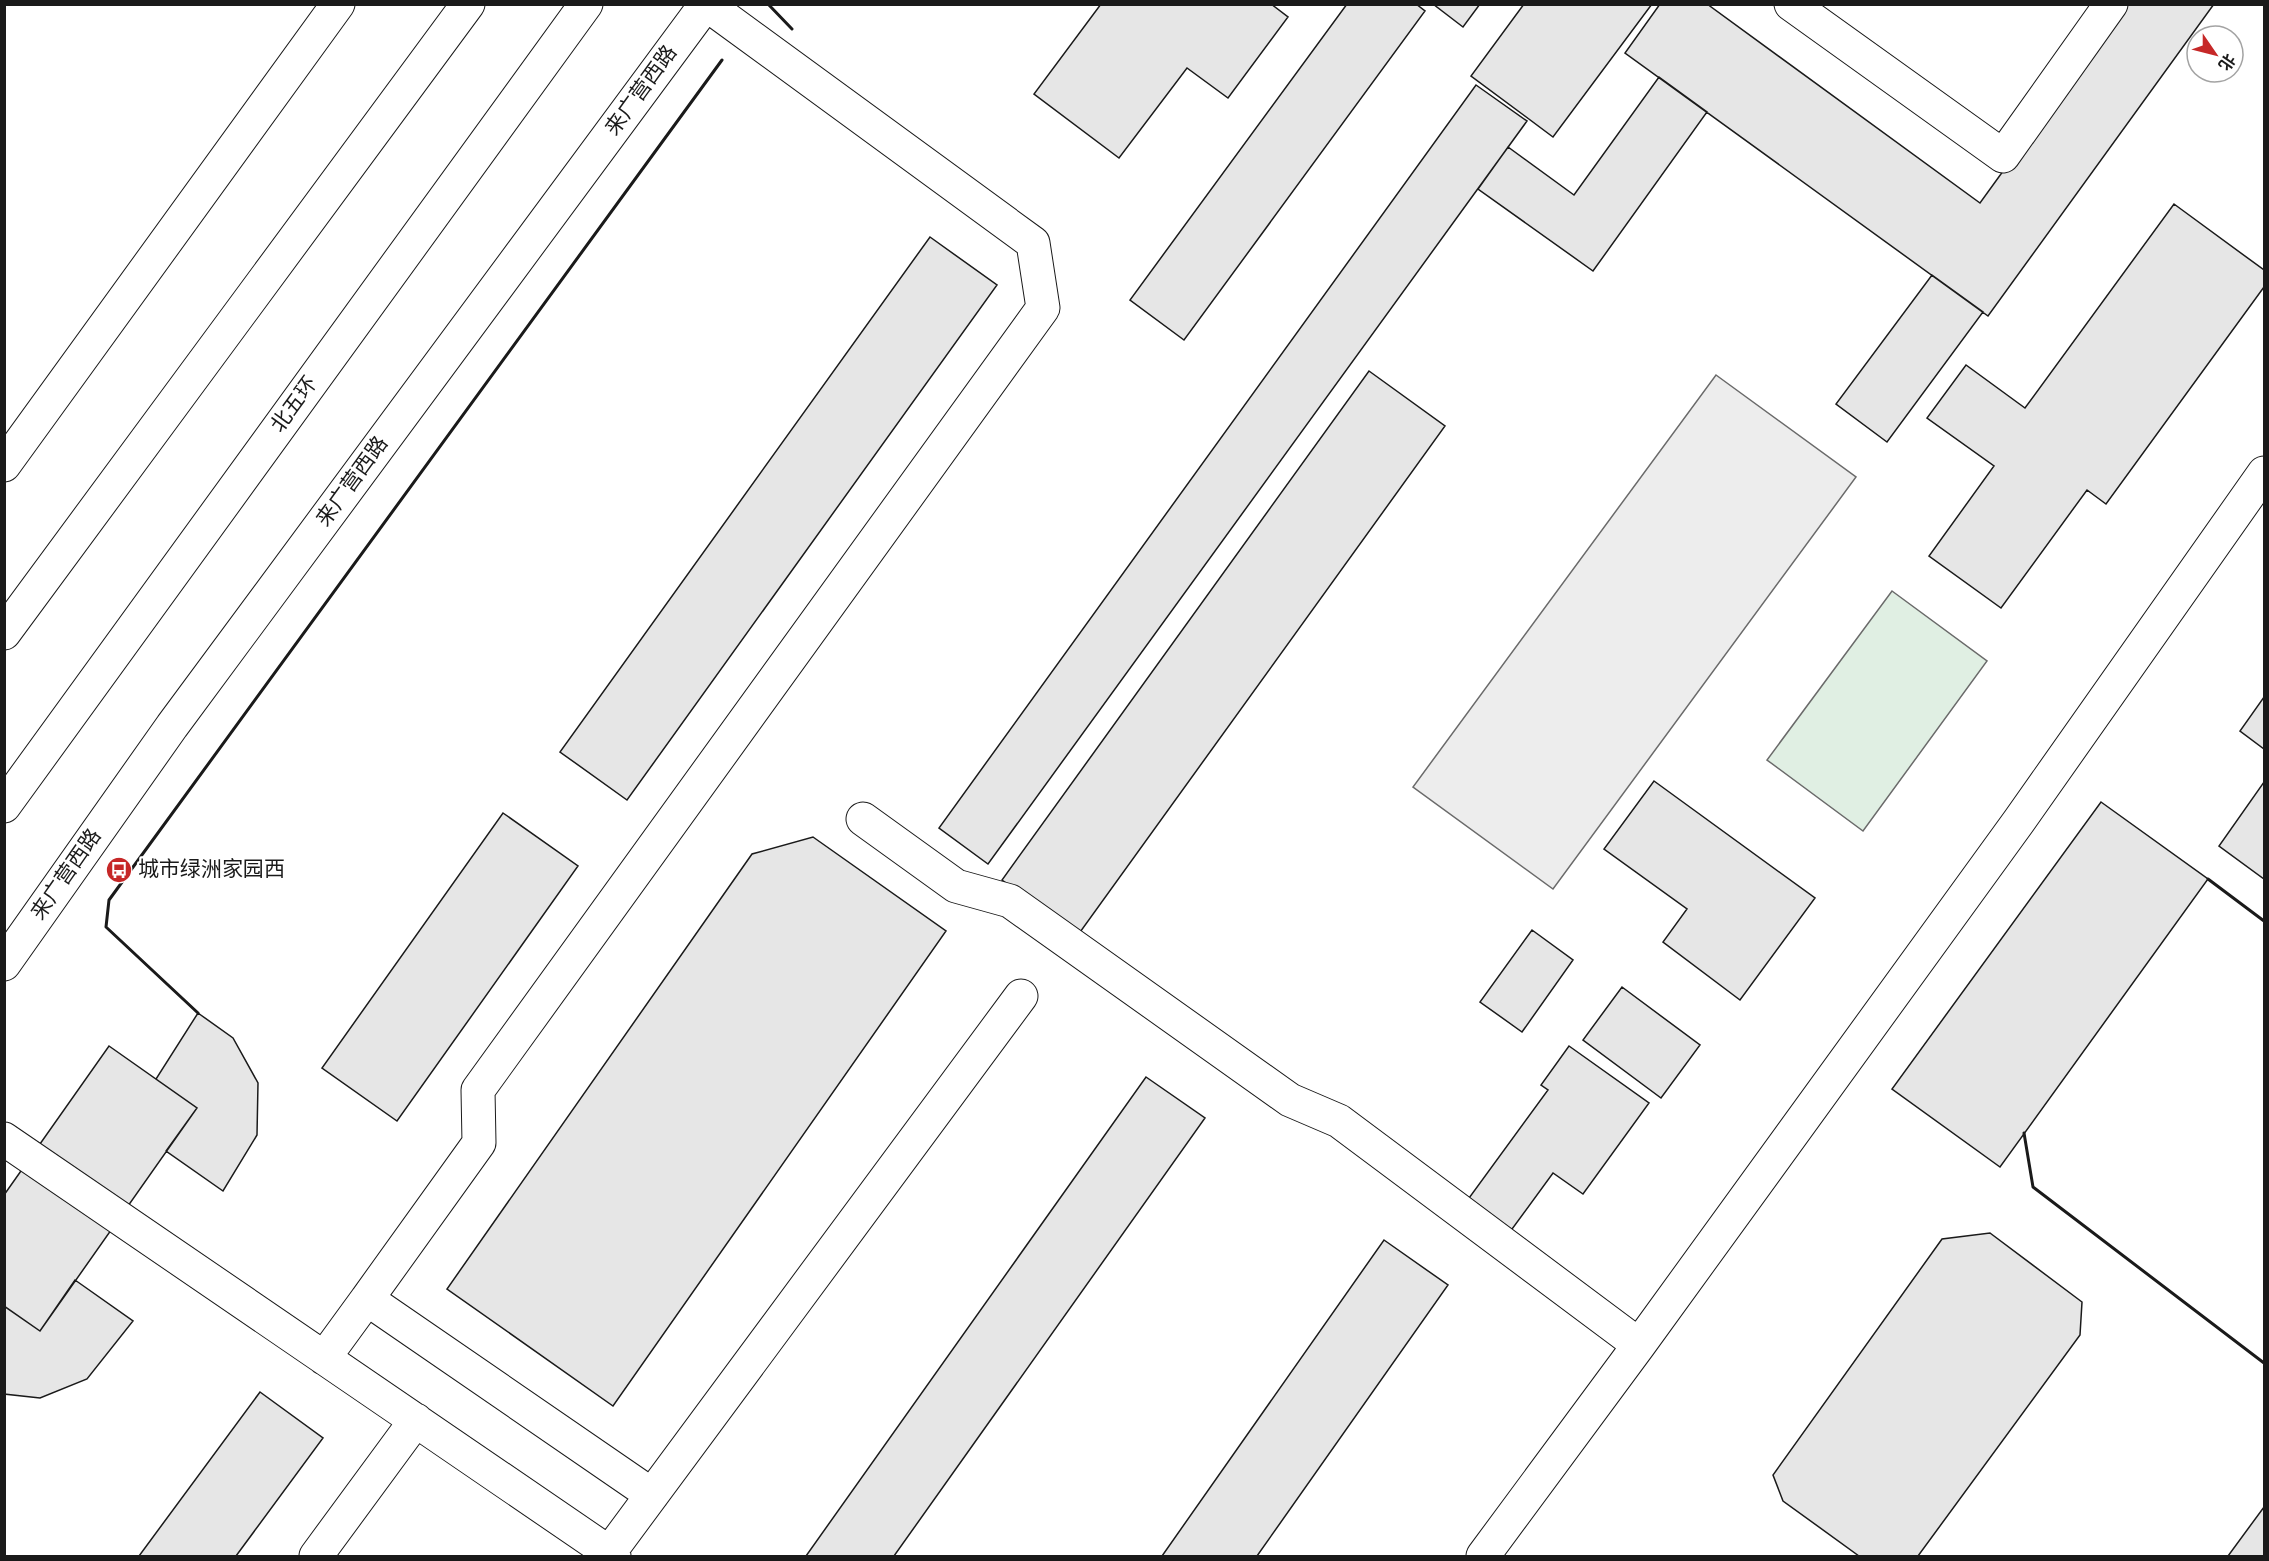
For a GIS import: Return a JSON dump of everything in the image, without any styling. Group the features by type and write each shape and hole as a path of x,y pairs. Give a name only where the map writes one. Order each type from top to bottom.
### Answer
{"main road":[{"path":"4,465 338,4"},
{"path":"4,633 468,4"},
{"name":"北五环","path":"4,806 586,4"},
{"path":"324,1358 479,1143 478,1090 1043,308 1033,243 706,4"},
{"name":"来广营西路","path":"4,964 172,726 706,4"},
{"path":"1791,4 2003,156 2111,4"},
{"path":"1483,1557 1640,1345 2019,821 2265,473"},
{"path":"863,819 956,886 1010,901 1290,1100 1338,1121 1640,1345"},
{"path":"4,1139 611,1555 652,1495 1021,996"},
{"path":"367,1299 652,1495"},
{"path":"316,1557 416,1420"}],"green space":[{"path":"1892,591 1987,661 1863,831 1767,760"}],"shaded area":[{"path":"1716,375 1856,477 1553,889 1413,787"}],"building":[{"path":"1101,4 1271,4 1288,17 1228,98 1187,68 1119,158 1034,94"},
{"path":"1347,4 1416,4 1425,11 1184,340 1130,300"},
{"path":"1433,4 1480,4 1463,27"},
{"path":"1524,4 1652,4 1553,137 1471,76"},
{"path":"1660,4 1707,4 1980,203 2124,4 2214,4 2200,24 2185,24 2185,44 1988,316 1625,53"},
{"path":"1659,77 1707,112 1593,271 1478,189 1508,147 1574,195"},
{"path":"1476,85 1527,121 988,864 939,828"},
{"path":"2174,204 2264,270 2264,287 2106,504 2087,490 2001,608 1929,556 1994,466 1927,418 1966,365 2025,408"},
{"path":"930,237 997,285 627,800 560,752"},
{"path":"1932,275 1983,312 1887,442 1836,404"},
{"path":"1369,371 1445,426 1078,935 1002,880"},
{"path":"2264,697 2264,749 2240,731"},
{"path":"1654,781 1815,898 1740,1000 1663,942 1687,909 1604,849"},
{"path":"2264,782 2264,879 2219,846"},
{"path":"2101,802 2208,879 2000,1167 1892,1089"},
{"path":"503,813 578,866 397,1121 322,1068"},
{"path":"813,837 946,931 613,1406 447,1289 752,854"},
{"path":"1532,930 1573,960 1522,1032 1480,1002"},
{"path":"1622,987 1700,1045 1661,1098 1583,1040"},
{"path":"198,1013 233,1038 258,1083 257,1135 223,1191 166,1151 197,1108 156,1079"},
{"path":"109,1046 197,1108 40,1331 4,1306 4,1195"},
{"path":"1569,1046 1649,1103 1583,1194 1553,1173 1504,1240 1461,1209 1548,1090 1541,1085"},
{"path":"1146,1077 1205,1118 894,1556 806,1556"},
{"path":"1990,1233 2082,1302 2080,1335 1918,1556 1859,1556 1783,1501 1773,1475 1942,1239"},
{"path":"1384,1240 1448,1285 1257,1556 1162,1556"},
{"path":"75,1280 133,1321 87,1379 40,1398 4,1394 4,1306 40,1331"},
{"path":"260,1392 323,1438 236,1556 139,1556"},
{"path":"2264,1507 2264,1556 2228,1556"}],"wall":[{"path":"768,4 792,29"},
{"path":"198,1013 106,927 109,900 722,60"},
{"path":"2208,879 2264,921"},
{"path":"2024,1133 2033,1187 2264,1363"}],"place":[{"name":"城市绿洲家园西","path":"119,870"}]}
